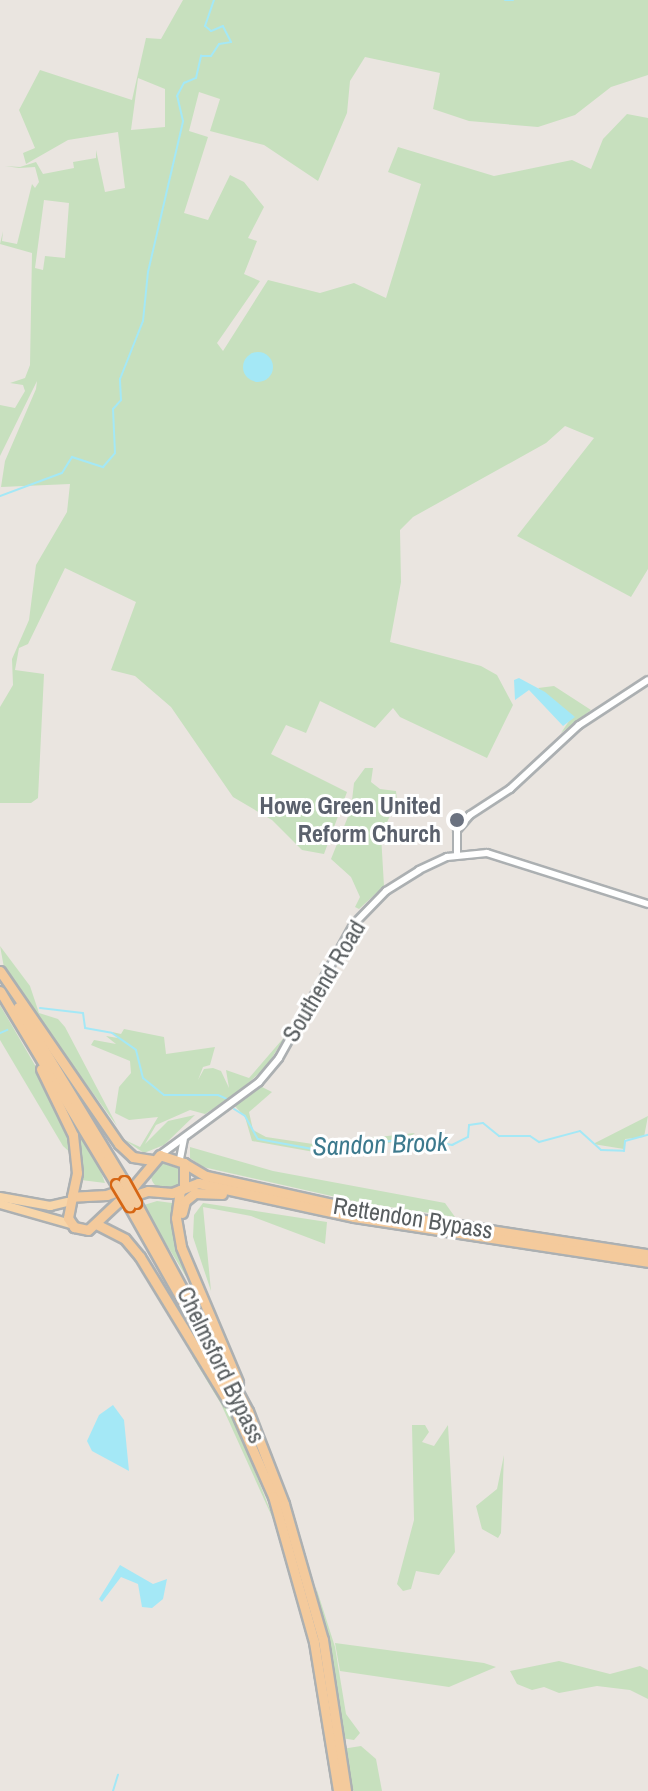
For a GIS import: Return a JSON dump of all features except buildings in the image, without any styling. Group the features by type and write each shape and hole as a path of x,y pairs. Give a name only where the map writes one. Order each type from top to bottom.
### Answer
{"highway":[{"name":"Rettendon Bypass","path":"0,974 119,1144 133,1157 182,1161 206,1176 345,1208 648,1254"},
{"name":"Chelmsford Bypass","path":"0,974 120,1183"},
{"name":"Chelmsford Bypass","path":"0,991 133,1204 248,1411 284,1504 323,1640 346,1791"},
{"path":"0,998 73,1135 77,1173 70,1200 71,1224 84,1230 98,1225 125,1239 140,1257 245,1427"},
{"path":"70,1200 113,1194 134,1186 156,1158"},
{"path":"182,1161 177,1234 248,1411"},
{"name":"Rettendon Bypass","path":"98,1225 108,1207 120,1200 140,1192 182,1188 198,1183 253,1197 648,1262"},
{"path":"194,1274 181,1230 185,1201 201,1192 253,1197"},
{"name":"Chelmsford Bypass","path":"133,1204 204,1339 245,1427 289,1545 314,1642 338,1791"}],"main road":[{"path":"0,1197 50,1206 70,1200"},
{"path":"0,1204 71,1224"}],"street":[{"path":"457,855 457,830 470,815 510,789 591,716 648,680"},
{"name":"Southend Road","path":"184,1139 238,1101 279,1058 343,941 369,907 419,870 457,855 513,857 648,904"},
{"path":"156,1158 184,1139"},
{"path":"182,1161 184,1139"}],"green space":[{"path":"183,0 648,0 648,75 611,87 575,115 538,127 469,121 433,109 440,73 365,57 350,81 347,113 318,181 264,145 210,131 220,99 199,92 189,131 208,137 184,213 208,220 230,175 244,182 264,207 248,238 257,241 244,274 260,281 217,343 223,351 268,280 320,293 354,283 386,298 421,184 388,172 398,147 494,176 572,160 591,169 603,139 627,114 648,118 648,569 631,597 517,536 594,438 565,426 546,443 413,517 400,530 401,582 390,642 481,666 497,675 513,705 487,758 400,717 393,708 375,728 320,701 306,733 286,725 271,754 347,792 324,854 302,850 272,820 233,797 171,707 135,676 111,670 136,602 65,568 28,644 19,648 15,670 44,674 38,798 31,803 0,803 0,707 13,685 12,659 29,620 36,565 67,512 70,484 1,487 5,461 37,381 0,456 0,405 15,408 25,391 23,385 10,383 25,378 30,365 32,253 0,244 3,231 2,241 17,244 32,184 35,188 39,182 35,167 19,168 5,166 20,167 36,162 43,174 74,168 73,162 96,158 96,150 105,192 125,188 118,132 68,140 26,164 23,153 35,148 19,110 40,70 132,100 146,38 161,39","holes":["138,78 165,89 165,127 131,130","44,200 69,203 65,258 45,256 43,270 35,268"]},
{"path":"554,686 591,710 561,733 571,718 538,688"},
{"path":"365,768 373,768 371,782 380,789 396,791 397,801 381,835 384,886 359,909 355,907 360,897 351,877 331,859 351,809 354,783"},
{"path":"0,946 30,986 39,1013 58,1019 65,1027 117,1126 5,973"},
{"path":"0,1005 50,1091 74,1156 63,1146 0,1040"},
{"path":"124,1029 164,1037 166,1054 215,1047 210,1065 203,1067 198,1080 204,1069 213,1068 221,1071 229,1088 226,1070 249,1078 287,1034 266,1067 236,1094 205,1114 190,1110 156,1125 145,1144 168,1121 195,1115 164,1145 144,1153 123,1139 140,1147 158,1117 129,1120 115,1113 119,1087 131,1073 130,1061 91,1045 94,1040 116,1044 106,1036 118,1038 112,1032 121,1034"},
{"path":"258,1085 272,1092 249,1112 253,1130 266,1137 313,1144 415,1133 404,1141 314,1152 252,1141 245,1117 234,1105"},
{"path":"648,1116 644,1137 625,1139 624,1149 593,1144"},
{"path":"78,1128 98,1164 105,1183 81,1180"},
{"path":"190,1147 273,1171 445,1203 455,1217 358,1202 203,1167 190,1158"},
{"path":"166,1160 177,1164 181,1175 177,1186 166,1190 155,1186 151,1175 155,1164"},
{"path":"157,1201 172,1203 173,1231 187,1278 146,1211 144,1205"},
{"path":"203,1203 327,1222 325,1244 251,1216 203,1207 211,1291 193,1237 194,1215"},
{"path":"197,1354 237,1426 278,1530 221,1404 192,1356"},
{"path":"412,1425 425,1425 429,1432 422,1442 434,1446 448,1425 455,1552 439,1575 416,1571 411,1589 403,1591 397,1584 414,1520"},
{"path":"504,1455 501,1533 498,1538 482,1529 476,1506 497,1489"},
{"path":"316,1587 335,1647 346,1714 360,1733 354,1740 341,1738"},
{"path":"335,1643 496,1667 449,1687 340,1671"},
{"path":"559,1661 610,1674 640,1666 648,1670 648,1699 630,1690 597,1686 559,1693 544,1687 532,1690 517,1684 510,1671"},
{"path":"361,1746 376,1759 382,1791 354,1791 347,1783 342,1749"}],"water":[{"path":"258,352 269,356 273,367 269,378 258,382 247,378 243,367 247,356"},
{"path":"519,678 545,692 575,717 563,726 529,690 515,700 514,680"},
{"path":"113,1405 124,1420 129,1471 92,1451 87,1441 99,1415"},
{"path":"120,1565 153,1584 167,1579 163,1599 152,1608 142,1607 138,1584 121,1577 102,1602 99,1599"}],"waterway":[{"path":"0,496 62,473 72,457 103,467 115,453 113,409 121,400 120,379 143,321 148,272 183,121 177,96 184,83 196,78 201,56 211,56 219,44 231,42 223,26 211,31 205,26 214,0"},
{"path":"505,0 513,0"},
{"name":"Sandon Brook","path":"40,1008 83,1013 85,1028 112,1033 136,1050 143,1078 164,1095 218,1095 229,1100"},
{"name":"Sandon Brook","path":"0,1033 7,1030"},
{"name":"Sandon Brook","path":"234,1109 245,1116 258,1139 318,1150 350,1141 369,1144 412,1138 452,1145 468,1137 469,1125 483,1123 499,1136 530,1136 539,1142 580,1131 601,1150 624,1151 625,1141 648,1135"},
{"path":"113,1791 118,1775"}],"place":[{"name":"Howe Green United Reform Church","path":"457,820"}]}
